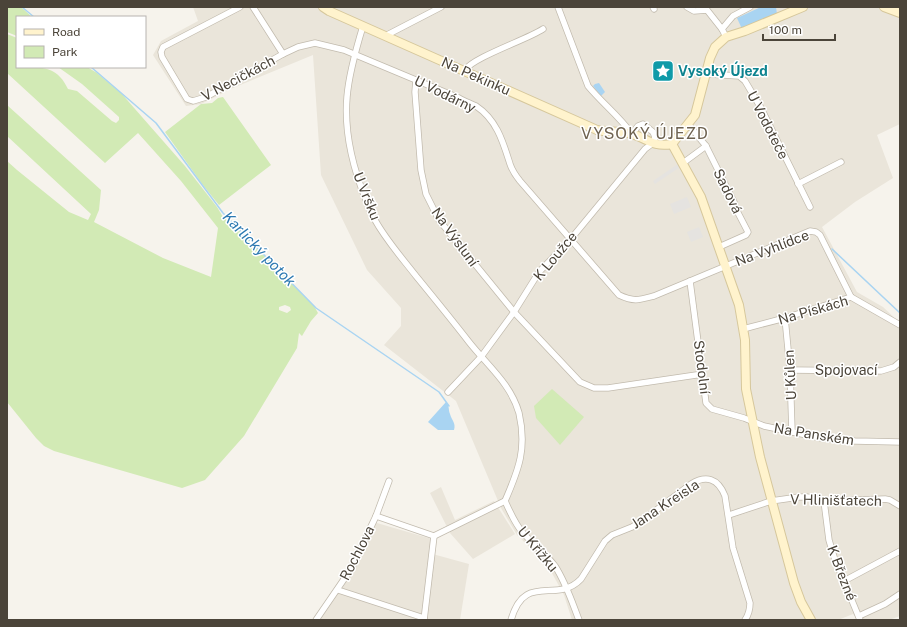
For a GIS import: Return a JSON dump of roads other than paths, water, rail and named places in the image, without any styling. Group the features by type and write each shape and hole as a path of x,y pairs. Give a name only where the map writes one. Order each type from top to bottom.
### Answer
{"street":[{"name":"V Necičkách","path":"240,7 164,47 161,52 162,57 187,99 193,101 206,97 283,54 253,7"},
{"name":"Na Pekinku","path":"323,7 597,130 608,132 627,132 653,144"},
{"path":"385,36 441,7"},
{"path":"558,7 588,86 623,122 632,134 638,126 643,124 653,132 655,137 653,144 667,145 672,144 688,124 697,109 712,52 733,16 750,7"},
{"path":"687,7 694,11 707,10 724,33"},
{"path":"724,33 745,31 786,10 803,7"},
{"path":"884,7 900,13"},
{"name":"U Vršku","path":"363,26 354,54 347,98 348,127 353,160 360,184 374,219 396,251 481,357 506,385 513,398 518,412 522,441 520,463 505,501"},
{"path":"465,70 468,66 484,57 543,29"},
{"name":"U Vodárny","path":"283,54 298,47 315,43 344,50 476,107 494,124 500,135 511,166 520,181 618,295 628,299 638,300 654,296 725,267"},
{"name":"U Vodoteče","path":"706,74 739,76 745,81 758,102 810,207"},
{"name":"Na Výsluní","path":"416,80 415,92 420,162 426,194 440,220 514,312 580,382 594,388 608,388 703,374"},
{"name":"Sadová","path":"688,124 706,146 748,232 746,235 719,247"},
{"name":"K Loužce","path":"448,392 481,357 514,312 539,272 570,240 645,149 653,144"},
{"path":"672,144 700,197 719,247 738,305 744,329 746,389 771,501 794,582 801,602 811,620"},
{"path":"683,163 706,146"},
{"path":"798,184 841,162"},
{"name":"Na Vyhlídce","path":"725,267 810,231 816,232 820,236 851,297"},
{"name":"Stodolní","path":"690,281 706,403 712,409 753,422"},
{"name":"Na Pískách","path":"744,329 786,318 851,297 900,325"},
{"name":"U Kůlen","path":"786,318 790,370 792,432"},
{"name":"Spojovací","path":"790,370 882,371 894,367 900,362"},
{"name":"Na Panském","path":"753,422 764,426 821,438 855,441 900,442"},
{"name":"Jana Kreisla","path":"567,588 576,584 581,579 605,541 612,535 632,527 643,520 691,484 698,480 710,479 718,483 725,496 734,553 750,603 748,615 744,620"},
{"name":"Rochlova","path":"316,620 351,569 376,516 389,481"},
{"name":"V Hlinišťatech","path":"729,515 771,501 807,497 824,501 885,499 890,500 900,506"},
{"path":"376,516 434,536 505,501"},
{"name":"U Křížku","path":"505,501 519,527 554,565 567,588 578,620"},
{"name":"K Březné","path":"824,501 831,547 860,618"},
{"path":"338,590 424,619 434,536"},
{"path":"844,581 900,551"},
{"path":"511,620 514,608 519,600 526,594 534,591 567,588"},
{"path":"860,618 900,594"}],"water":[{"path":"761,7 776,7 777,14 742,29 737,18"},
{"path":"599,83 605,92 601,96 593,86"},
{"path":"446,402 454,424 454,430 438,430 428,422"}],"waterway":[{"name":"Karlický potok","path":"22,7 33,16"},
{"name":"Karlický potok","path":"92,68 156,123 223,213 316,308 439,392 449,406"},
{"path":"832,249 900,313"}],"place":[{"name":"Vysoký Újezd","path":"663,71"}],"district":[{"name":"VYSOKÝ ÚJEZD","path":"645,133"}]}
